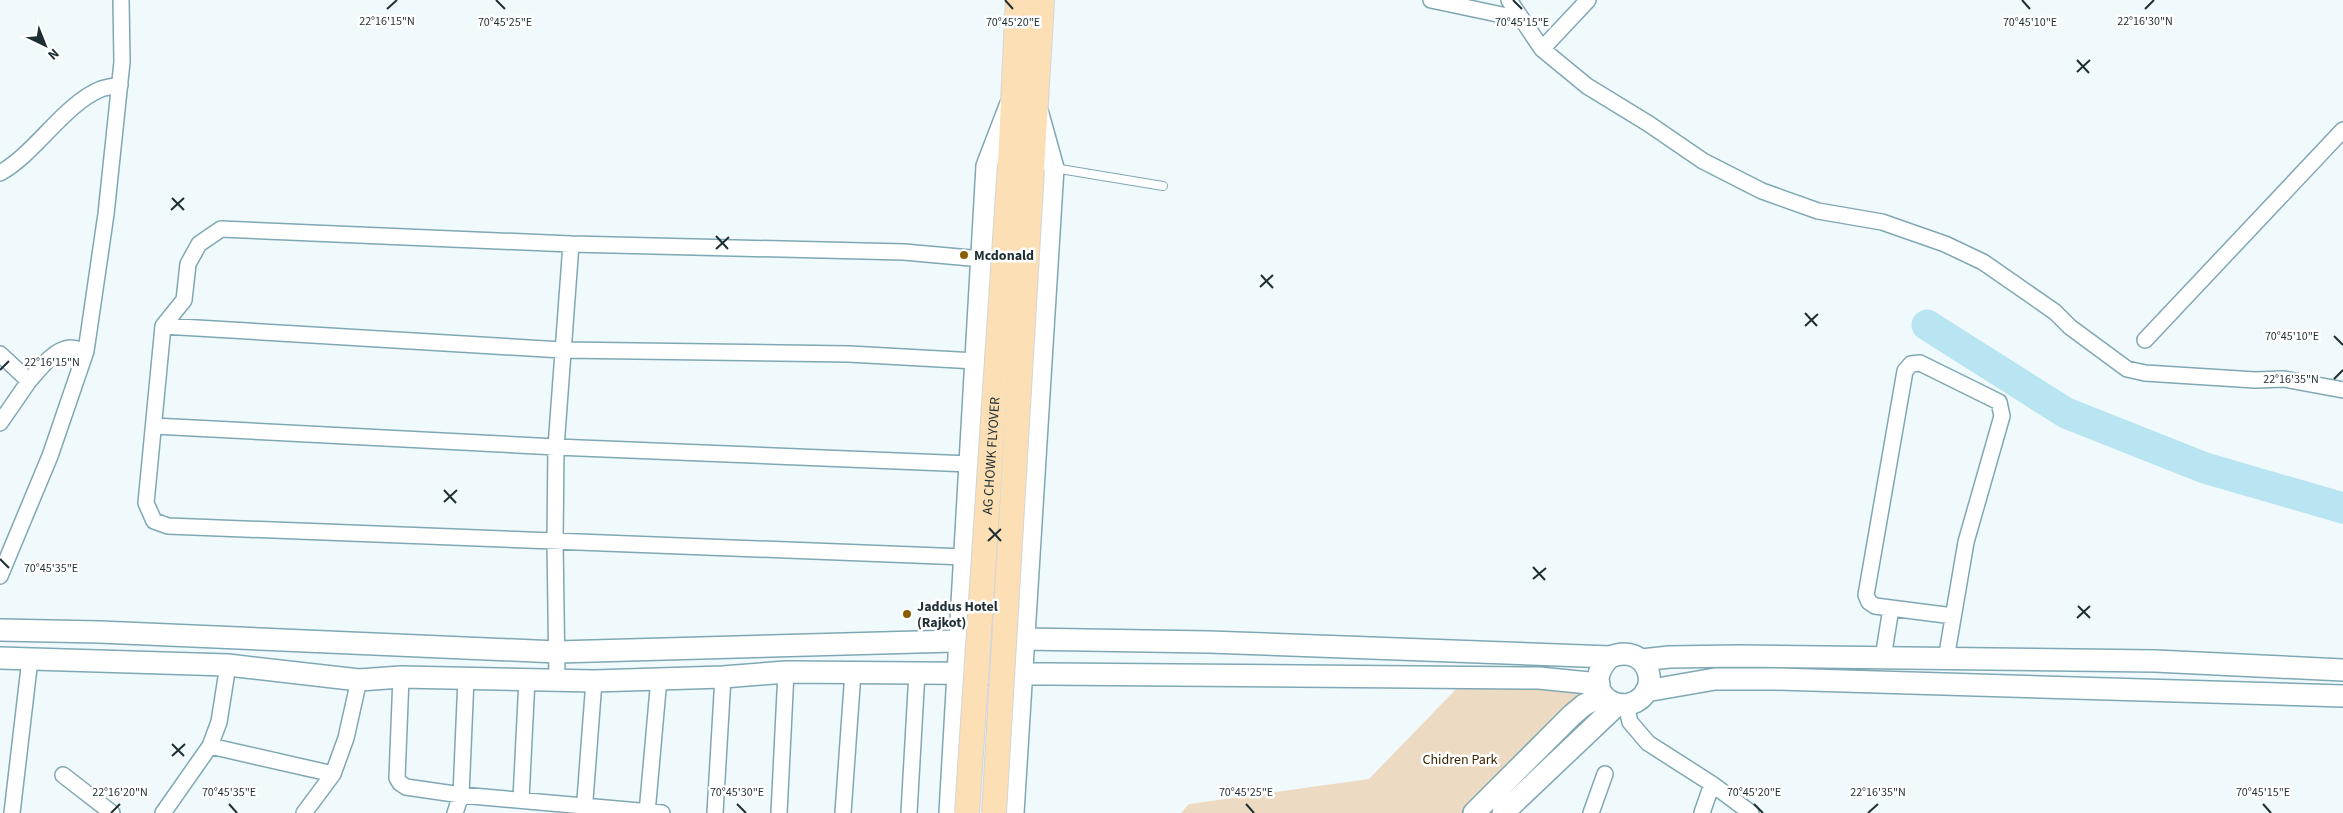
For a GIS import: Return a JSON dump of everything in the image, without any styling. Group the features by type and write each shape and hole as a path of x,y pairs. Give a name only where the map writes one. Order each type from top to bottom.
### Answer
{"main road":[{"name":"AG CHOWK FLYOVER","path":"967,813 1032,167 1012,100 1018,0"},
{"name":"AG CHOWK FLYOVER","path":"994,813 1042,0"}],"street":[{"path":"1431,0 1521,19"},
{"path":"1509,0 1542,49 1587,86 1703,160 1762,191 1818,211 1882,222 1945,244 1983,262 2055,312 2070,327 2127,369 2145,373 2255,380 2284,379 2343,390"},
{"path":"1542,49 1588,0"},
{"path":"0,576 50,456 86,351 106,214 120,85 122,62 121,4"},
{"path":"0,173 24,154 86,97 101,89 120,85"},
{"path":"950,813 987,166 1012,100"},
{"path":"2145,340 2343,130"},
{"path":"1013,813 1024,639 1032,167"},
{"path":"965,557 168,526 154,521 146,503 163,326 184,300 188,264 199,244 221,229 571,244 904,252 982,259"},
{"path":"557,679 556,447 571,244"},
{"path":"163,326 562,350 849,354 976,361"},
{"path":"0,423 29,381 47,361 68,348 86,351"},
{"path":"0,354 29,381"},
{"path":"1946,659 1966,542 2002,416 1998,402 1920,363 1911,364 1905,371 1866,595 1869,602 1875,606 1953,616"},
{"path":"154,426 556,447 970,464"},
{"path":"1884,658 1891,608"},
{"path":"0,630 100,632 557,652 1024,639 1209,642 1610,657 1626,653 1642,660 1700,656 1884,658 2155,662 2343,670"},
{"path":"1610,657 1599,671 1612,697 1648,743 1712,784 1751,813"},
{"path":"0,658 228,665 359,680 401,677 594,681 723,677 786,672 1539,678 1612,697 1642,698 1646,691 1649,675 1642,660"},
{"path":"12,813 30,659"},
{"path":"163,813 210,746 219,722 228,665"},
{"path":"779,813 786,672"},
{"path":"843,813 854,672"},
{"path":"909,813 917,672"},
{"path":"401,677 397,778 406,787 461,795 521,800 545,807 652,812 659,678"},
{"path":"714,813 723,677"},
{"path":"455,813 461,795 466,678"},
{"path":"1646,691 1715,679 1775,678 2343,696"},
{"path":"521,800 527,679"},
{"path":"304,813 332,774 346,738 359,680"},
{"path":"584,809 594,681"},
{"path":"1474,813 1572,715 1584,705 1612,697"},
{"path":"1503,813 1612,697"},
{"path":"210,746 332,774"},
{"path":"1591,813 1605,774"},
{"path":"63,775 112,813"},
{"path":"1702,813 1712,784"}],"lane":[{"path":"1032,167 1163,186"}],"green space":[{"name":"Chidren Park","path":"1463,682 1585,689 1482,813 1181,813 1189,804 1369,779"}],"waterway":[{"path":"1927,325 2066,413 2205,468 2343,508"}],"place":[{"name":"Mcdonald","path":"964,255"},
{"name":"Jaddus Hotel (Rajkot)","path":"907,614"}]}
